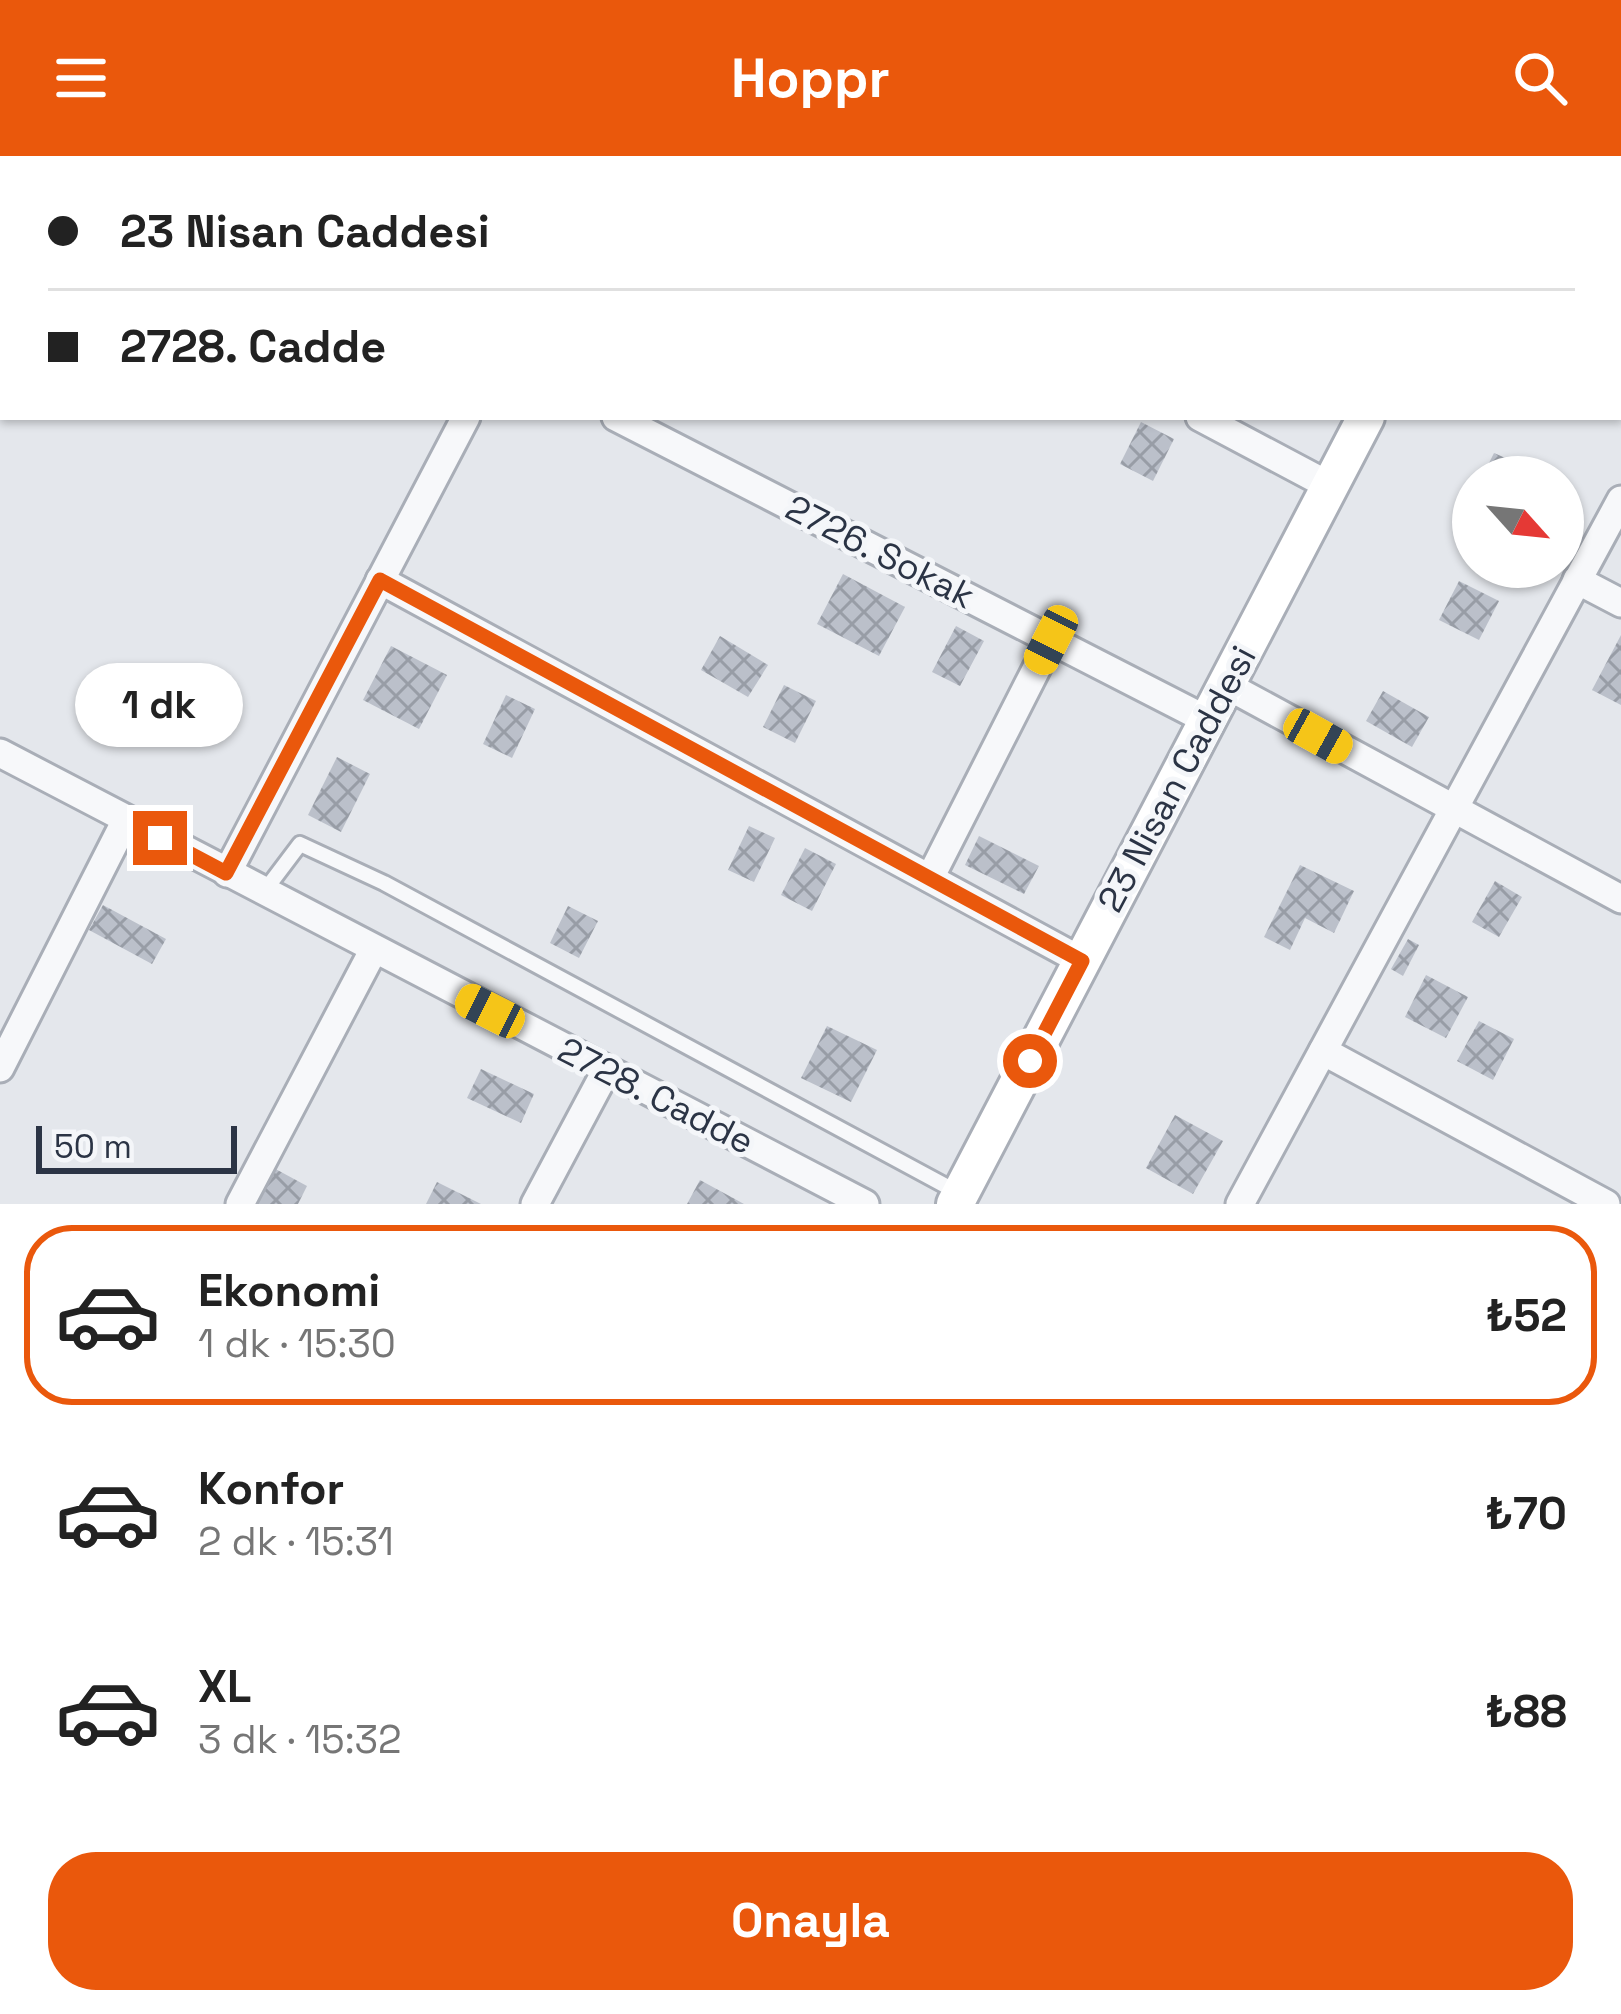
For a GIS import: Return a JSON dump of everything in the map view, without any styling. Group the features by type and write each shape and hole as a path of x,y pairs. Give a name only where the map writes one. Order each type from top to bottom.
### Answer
{"main road":[{"name":"23 Nisan Caddesi","path":"958,1199 1364,420"}],"street":[{"path":"226,873 464,420"},
{"name":"2726. Sokak","path":"622,420 1208,720"},
{"path":"1206,420 1330,486"},
{"path":"1584,566 1621,500"},
{"path":"380,580 1082,961"},
{"path":"1584,584 1621,603"},
{"path":"1240,1204 1572,588"},
{"path":"930,878 1051,640"},
{"path":"1226,685 1621,899"},
{"name":"2728. Cadde","path":"0,753 851,1201"},
{"path":"0,1068 126,820"},
{"path":"240,1204 373,951"},
{"path":"1324,1051 1606,1204"},
{"path":"536,1204 606,1071"}],"lane":[{"path":"263,893 300,844 384,883 958,1199"}],"building":[{"path":"1141,422 1174,439 1153,481 1120,464"},
{"path":"843,574 905,607 879,656 817,624"},
{"path":"1455,588 1473,588 1499,601 1479,640 1439,620"},
{"path":"956,626 984,641 960,686 932,672"},
{"path":"1621,635 1621,705 1592,690"},
{"path":"720,636 768,665 748,697 701,670"},
{"path":"391,646 447,675 419,729 363,700"},
{"path":"784,685 816,701 795,743 763,727"},
{"path":"1383,691 1429,717 1412,747 1366,721"},
{"path":"506,695 535,709 512,758 483,744"},
{"path":"337,757 370,774 341,832 308,815"},
{"path":"749,826 775,838 754,882 728,870"},
{"path":"979,836 1039,866 1024,894 965,865"},
{"path":"805,848 836,864 812,911 781,895"},
{"path":"1300,865 1354,891 1334,933 1305,918 1290,950 1264,937"},
{"path":"1495,881 1522,897 1499,937 1472,922"},
{"path":"103,905 166,939 152,964 89,930"},
{"path":"568,906 598,921 579,958 550,943"},
{"path":"1408,939 1419,945 1403,976 1391,969"},
{"path":"1426,975 1468,997 1446,1038 1405,1017"},
{"path":"1479,1021 1514,1039 1493,1080 1457,1061"},
{"path":"827,1026 877,1050 851,1102 801,1078"},
{"path":"481,1069 534,1094 521,1123 467,1098"},
{"path":"1175,1115 1223,1141 1193,1194 1146,1168"},
{"path":"270,1166 307,1186 298,1204 250,1204"},
{"path":"700,1180 744,1204 687,1204"},
{"path":"437,1182 481,1204 426,1204"}],"route":[{"path":"160,838 226,873 380,580 1082,961 1030,1061"}]}
